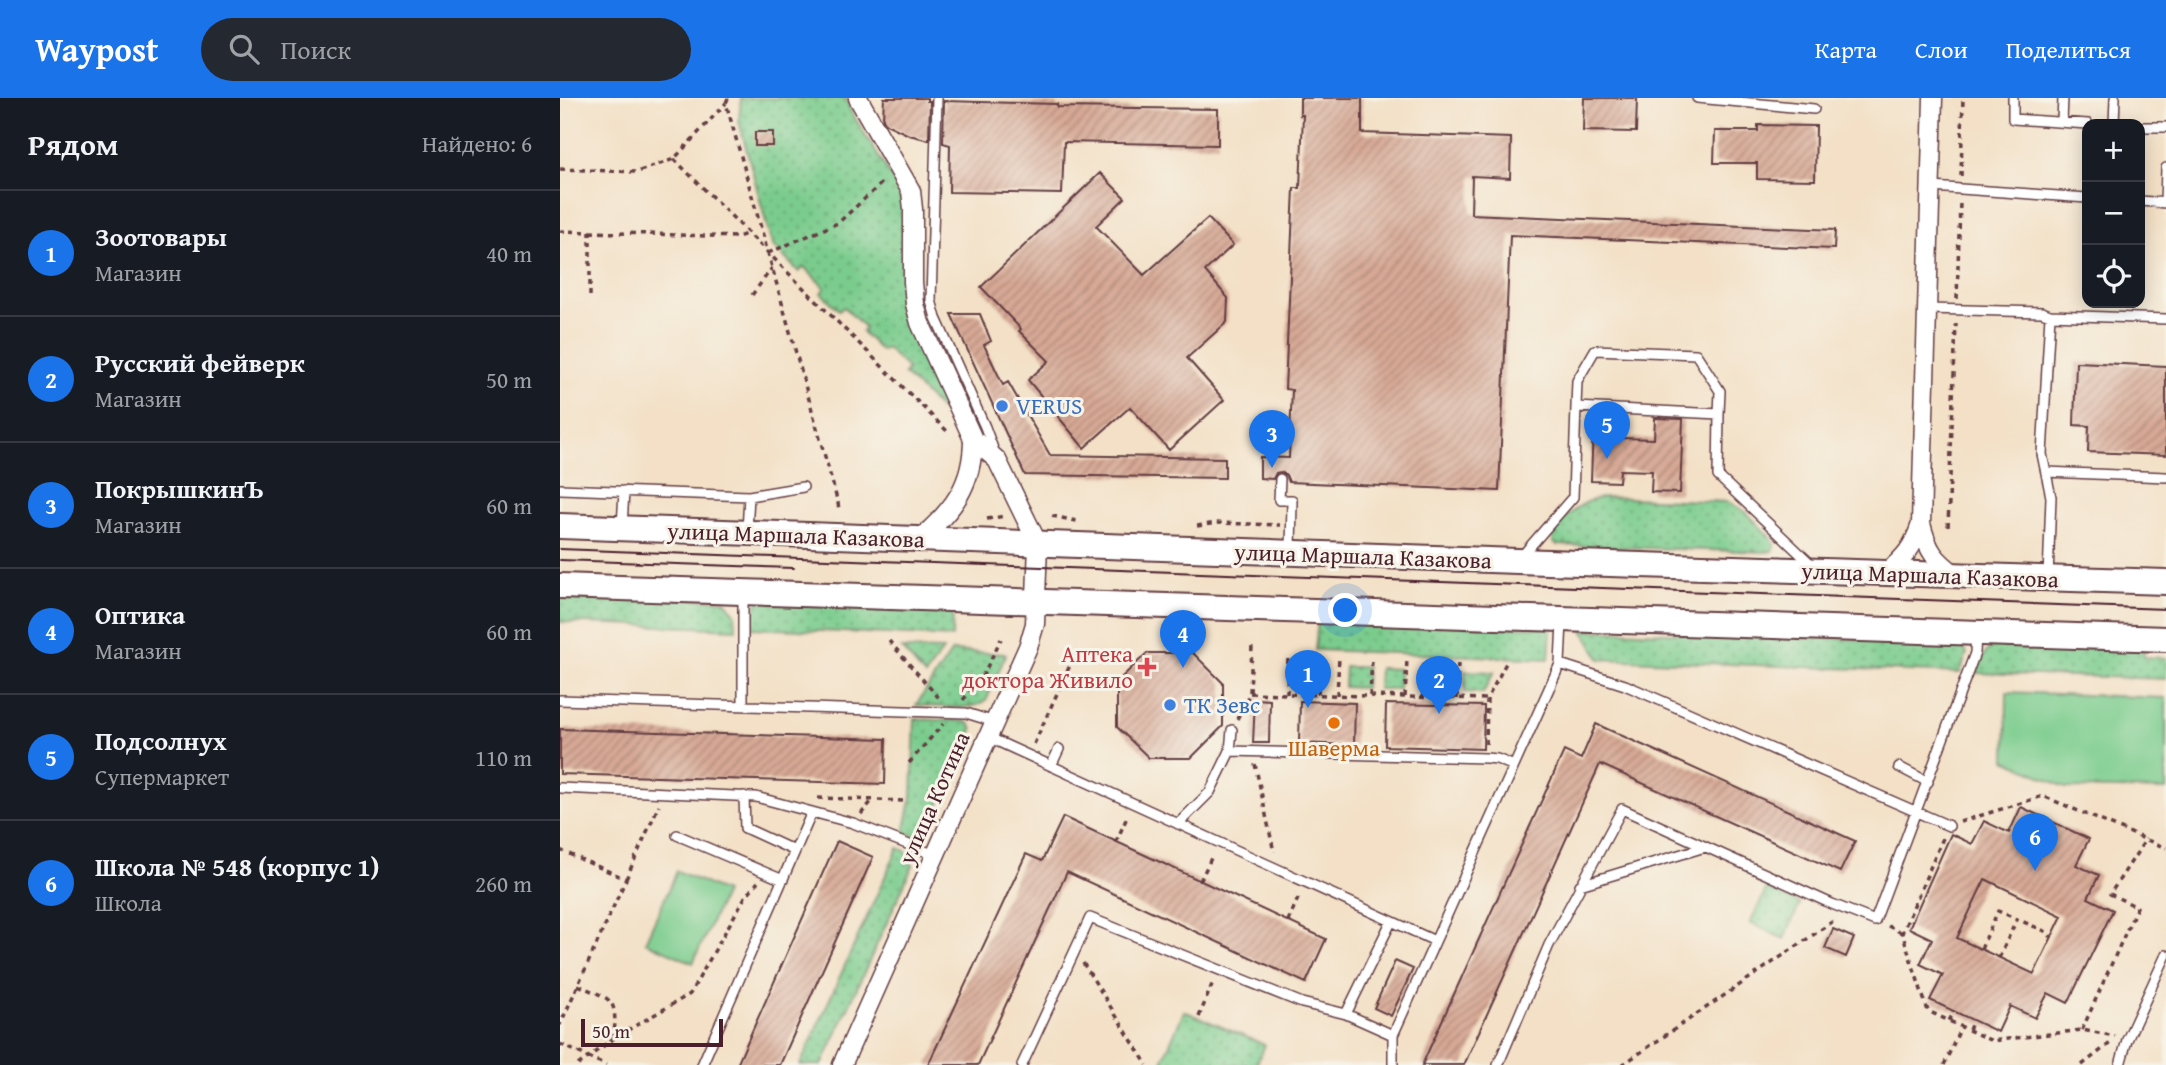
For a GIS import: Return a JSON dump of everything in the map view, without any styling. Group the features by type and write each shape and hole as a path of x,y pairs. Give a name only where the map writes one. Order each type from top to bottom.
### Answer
{"main road":[{"name":"улица Маршала Казакова","path":"560,526 2166,582"},
{"path":"560,586 2166,639"}],"street":[{"path":"858,98 911,191 914,209 915,304 973,457 968,478 958,499 943,519 919,539"},
{"path":"1886,573 1909,551 1916,541 1921,524 1933,98"},
{"path":"965,440 998,460 1038,544"},
{"path":"1921,524 1931,553 1939,563 1957,576"},
{"name":"улица Котина","path":"842,1065 1028,647 1035,624 1038,544"}],"lane":[{"path":"937,98 931,300 936,318 998,460"},
{"path":"1697,98 1814,109"},
{"path":"2013,98 2012,120 2082,124"},
{"path":"2062,122 2063,98"},
{"path":"2114,119 2115,98"},
{"path":"2145,127 2166,127"},
{"path":"2145,201 2165,203 2166,168"},
{"path":"1932,187 2082,198"},
{"path":"1928,309 2166,319"},
{"path":"2048,578 2051,497 2042,454 2050,315"},
{"path":"1517,561 1573,497 1577,381 1595,350 1696,354 1720,390 1718,476 1818,571"},
{"path":"1576,407 1719,414"},
{"path":"2046,472 2166,477"},
{"path":"1279,479 1279,500 1292,500 1292,553"},
{"path":"560,489 749,496 803,487"},
{"path":"622,528 624,491"},
{"path":"747,533 749,496"},
{"path":"743,592 743,706"},
{"path":"1393,1065 1393,1035 1560,664 1562,619"},
{"path":"1498,1065 1549,945 1622,809 1875,921 1975,653 1976,632"},
{"path":"1560,664 1625,685 1949,826"},
{"path":"560,700 952,713 981,717 991,730 1051,766 1435,941"},
{"path":"1178,824 1210,792 1230,751 1232,730"},
{"path":"1051,766 1059,748"},
{"path":"1230,751 1486,758 1514,766"},
{"path":"1899,766 1928,782"},
{"path":"560,788 756,797 864,827 935,855"},
{"path":"744,796 745,828 795,851"},
{"path":"702,1065 813,812"},
{"path":"677,835 783,880"},
{"path":"1580,884 1706,847"},
{"path":"1022,1065 1090,918 1218,971 1302,1003 1346,1014 1393,1035"},
{"path":"1346,1014 1391,922"},
{"path":"2120,1065 2127,1040 2166,954"}],"path":[{"path":"560,169 637,172 674,159 727,101"},
{"path":"727,101 839,510"},
{"path":"674,159 768,253 965,440"},
{"path":"768,253 838,223 892,174"},
{"path":"560,231 738,237 749,233"},
{"path":"590,231 590,300"},
{"path":"752,295 772,267"},
{"path":"1196,527 1216,523 1292,525"},
{"path":"909,763 982,677 1001,639"},
{"path":"889,641 952,713"},
{"path":"1232,730 1250,693 1252,646"},
{"path":"1287,694 1288,655"},
{"path":"1318,694 1320,656"},
{"path":"1337,695 1339,657"},
{"path":"1370,696 1372,658"},
{"path":"1405,697 1407,659"},
{"path":"1423,698 1424,660"},
{"path":"1457,699 1458,661"},
{"path":"1029,755 1071,663"},
{"path":"1486,758 1487,699 1506,663"},
{"path":"1250,693 1487,699"},
{"path":"1252,751 1278,870"},
{"path":"560,1025 665,792"},
{"path":"2082,1065 2119,1036 2082,1030 1992,1041 1928,1011 1902,933 1949,826 2043,796 2166,848"},
{"path":"808,798 906,801"},
{"path":"1116,842 1133,804"},
{"path":"2082,1030 2137,907 2110,894 2146,839"},
{"path":"1200,881 1219,842"},
{"path":"560,850 626,879"},
{"path":"578,1065 614,1038 690,994 745,897 765,873"},
{"path":"1288,921 1306,882"},
{"path":"1622,1065 1849,911"},
{"path":"1981,949 1998,911 2047,932 2052,937"},
{"path":"1999,958 2017,919"},
{"path":"1075,951 1147,1065"},
{"path":"1199,1017 1218,971"},
{"path":"578,985 607,997 613,1003 616,1013 614,1038"},
{"path":"1949,1021 1954,1011"},
{"path":"1969,1030 1973,1020"},
{"path":"1944,1065 1961,1027"},
{"path":"560,1044 606,1065"}],"green space":[{"path":"741,98 846,98 850,110 903,196 906,305 910,324 961,429 904,374 908,369 886,348 881,351 862,332 865,328 844,307 839,310 821,293 825,288 804,267 799,272 772,245 739,121"},
{"path":"1605,497 1728,502 1746,512 1775,545 1772,551 1767,552 1557,545 1553,542 1553,531 1571,513 1588,501"},
{"path":"560,595 724,600 735,613 736,629 560,622"},
{"path":"757,601 953,608 952,637 753,628"},
{"path":"1318,620 1551,628 1549,659 1315,650"},
{"path":"1583,630 1960,643 1967,653 1960,673 1600,659"},
{"path":"1995,644 2144,650 2144,657 2166,658 2166,679 1977,673 1985,653"},
{"path":"902,649 943,650 925,676"},
{"path":"952,651 1006,654 987,699 974,706 964,707 916,705"},
{"path":"1345,667 1366,667 1365,688 1344,687"},
{"path":"1379,668 1399,669 1399,689 1378,689"},
{"path":"1430,669 1450,670 1449,691 1430,690"},
{"path":"1465,671 1494,672 1483,693 1465,692"},
{"path":"2007,692 2166,698 2166,790 2066,788 2006,760"},
{"path":"915,719 964,721 973,729 926,834 919,836 904,833 912,796"},
{"path":"898,848 906,851 913,865 822,1065 800,1065"},
{"path":"677,871 725,892 693,963 645,942"},
{"path":"1767,888 1800,904 1784,939 1750,923"},
{"path":"1184,1011 1265,1045 1256,1065 1170,1065 1162,1062"}],"building":[{"path":"884,98 927,98 927,101 930,101 929,140 909,135 886,124 883,119"},
{"path":"1300,98 1362,98 1362,133 1511,138 1510,178 1472,176 1471,214 1835,230 1834,249 1510,235 1499,491 1289,482 1281,472 1276,473 1273,479 1260,478 1260,457 1289,458 1292,390 1285,389 1294,188 1300,188 1303,115 1300,115"},
{"path":"1584,98 1637,98 1636,132 1583,131"},
{"path":"944,101 1057,104 1057,107 1218,109 1218,145 1064,142 1062,194 949,192 950,145 943,143"},
{"path":"1758,125 1816,126 1815,180 1757,179 1757,163 1714,163 1715,131 1758,131"},
{"path":"755,132 773,132 773,146 755,146"},
{"path":"1100,173 1125,198 1096,226 1144,275 1208,218 1233,245 1205,271 1228,298 1227,322 1187,358 1224,400 1169,450 1130,407 1084,448 1028,380 1049,361 981,287"},
{"path":"951,314 980,314 991,341 984,345 1003,385 1008,382 1050,455 1225,458 1225,478 1025,475"},
{"path":"2076,362 2166,366 2166,455 2088,452 2089,426 2074,425"},
{"path":"1655,418 1683,419 1680,493 1651,492 1652,471 1620,470 1619,482 1591,481 1593,427 1622,428 1622,438 1654,439"},
{"name":"ТК Зевс","path":"1147,653 1193,653 1223,683 1223,726 1191,758 1149,758 1117,727 1117,682"},
{"path":"1255,699 1270,700 1269,743 1253,743"},
{"path":"1300,701 1355,703 1354,745 1299,743"},
{"path":"1386,704 1484,706 1483,749 1385,746"},
{"path":"1596,724 1855,841 1840,872 1600,764 1464,1065 1422,1065 1564,751 1581,759"},
{"path":"560,729 886,739 885,784 560,774"},
{"path":"2021,807 2089,839 2076,865 2099,875 2088,898 2113,910 2068,1003 2048,993 2035,1018 2010,1006 1998,1032 1930,1000 1943,975 1920,964 1932,939 1909,928 1951,834 1972,844 1984,821 2009,833","holes":["1985,879 2062,916 2034,974 1957,938"]},
{"path":"1063,817 1326,939 1306,983 1067,872 978,1065 928,1065 1026,854 1042,861"},
{"path":"837,841 873,857 780,1065 737,1065"},
{"path":"1833,929 1854,938 1846,957 1825,948"},
{"path":"1395,961 1413,969 1391,1016 1374,1008"}],"tram line":[{"path":"560,549 2166,609"},
{"path":"560,560 794,568"}],"place":[{"name":"VERUS","path":"1002,406"},
{"name":"Подсолнух","path":"1607,459"},
{"name":"ПокрышкинЪ","path":"1272,468"},
{"name":"Аптека доктора Живило","path":"1147,667"},
{"name":"Оптика","path":"1183,668"},
{"name":"ТК Зевс","path":"1170,705"},
{"name":"Зоотовары","path":"1308,708"},
{"name":"Русский фейверк","path":"1439,714"},
{"name":"Шаверма","path":"1334,723"},
{"name":"Школа № 548 (корпус 1)","path":"2035,871"}]}
